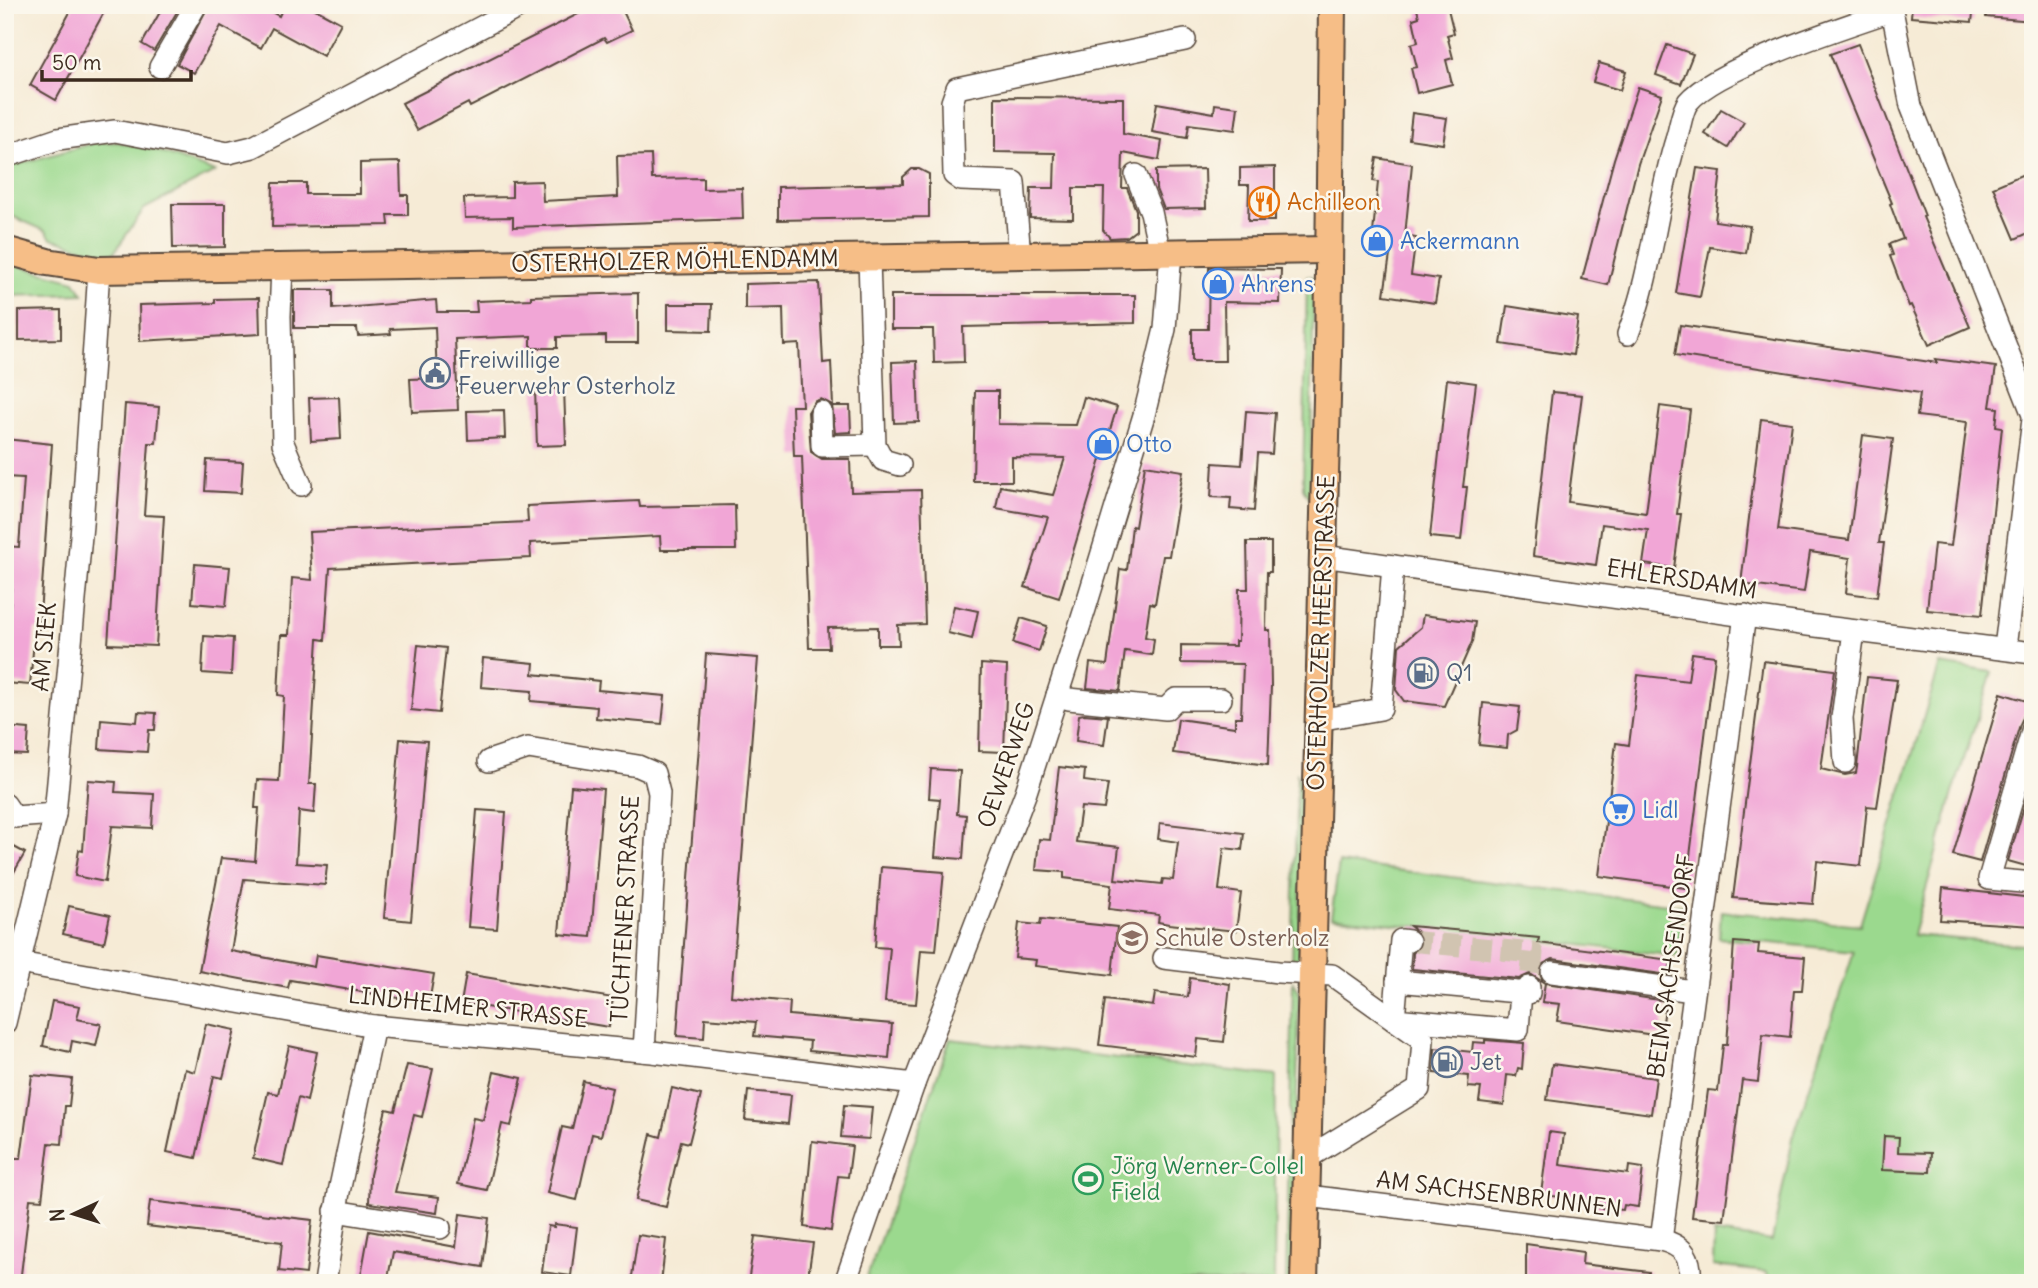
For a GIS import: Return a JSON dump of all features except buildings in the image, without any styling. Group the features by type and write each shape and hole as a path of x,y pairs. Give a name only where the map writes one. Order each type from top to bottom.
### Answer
{"main road":[{"name":"OSTERHOLZER HEERSTRASSE","path":"1308,1275 1332,5"},
{"name":"OSTERHOLZER MÖHLENDAMM","path":"12,249 99,270 1327,250"}],"street":[{"path":"160,66 196,5"},
{"path":"5,157 58,139 115,131 228,153 253,147 523,5"},
{"path":"1628,334 1638,309 1669,162 1687,103 1722,77 1891,8 1911,106 2033,417 2024,575 2005,648"},
{"path":"1020,257 1014,182 961,180 954,175 952,103 957,88 1185,40"},
{"name":"OEWERWEG","path":"845,1283 914,1084 1026,792 1144,415 1165,329 1166,252 1136,174"},
{"path":"869,259 875,444 883,460 900,465"},
{"path":"282,267 280,316 283,443 301,485"},
{"name":"AM SIEK","path":"5,1023 55,814 82,525 99,270"},
{"path":"821,412 822,446 875,444"},
{"name":"EHLERSDAMM","path":"1323,556 1854,631 2033,653"},
{"path":"1318,720 1381,709 1393,566"},
{"name":"BEIM SACHSENDORF","path":"1661,1240 1745,615"},
{"path":"1845,762 1842,718 1854,631"},
{"path":"1057,695 1069,699 1166,709 1176,699 1221,699"},
{"path":"2033,728 1980,878 2033,883"},
{"name":"TÜCHTENER STRASSE","path":"489,761 528,748 638,766 654,774 659,793 644,1051"},
{"path":"5,804 14,817 55,814"},
{"path":"1394,1019 1401,940 1409,941"},
{"path":"1164,958 1332,975 1423,1040 1419,1089 1309,1157"},
{"name":"LINDHEIMER STRASSE","path":"19,963 374,1026 644,1051 914,1084"},
{"path":"1552,972 1693,991"},
{"path":"1394,1019 1518,1030 1525,986 1397,981"},
{"path":"325,1283 335,1211 374,1026"},
{"name":"AM SACHSENBRUNNEN","path":"1308,1196 1661,1240 1682,1249 1689,1257 1690,1283"},
{"path":"335,1211 440,1228"}],"green space":[{"path":"118,142 158,151 215,172 144,209 111,257 51,238 46,231 5,213 5,168 94,143"},
{"path":"5,262 75,281 83,294 5,296"},
{"path":"1307,276 1314,277 1310,500 1303,488"},
{"path":"1940,664 1992,672 1953,793 1913,935 2033,946 2033,1283 1769,1283 1766,1272 1713,1266 1714,1233 1772,1241 1793,1138 1854,951 1719,938 1721,911 1860,925"},
{"path":"1297,775 1303,785 1299,965 1292,968"},
{"path":"1339,863 1684,906 1677,956 1331,917"},
{"path":"1293,982 1299,991 1293,1283 1286,1283"},
{"name":"Jörg Werner-Collel Field","path":"950,1039 1276,1076 1274,1283 865,1283"}],"tunnel":[{"path":"1409,941 1533,953 1530,981"}],"place":[{"name":"Achilleon","path":"1264,202"},
{"name":"Ackermann","path":"1377,241"},
{"name":"Ahrens","path":"1218,284"},
{"name":"Freiwillige Feuerwehr Osterholz","path":"435,373"},
{"name":"Otto","path":"1103,444"},
{"name":"Q1","path":"1423,673"},
{"name":"Lidl","path":"1619,810"},
{"name":"Schule Osterholz","path":"1132,938"},
{"name":"Jet","path":"1447,1062"},
{"name":"Jörg Werner-Collel Field","path":"1088,1179"}]}
